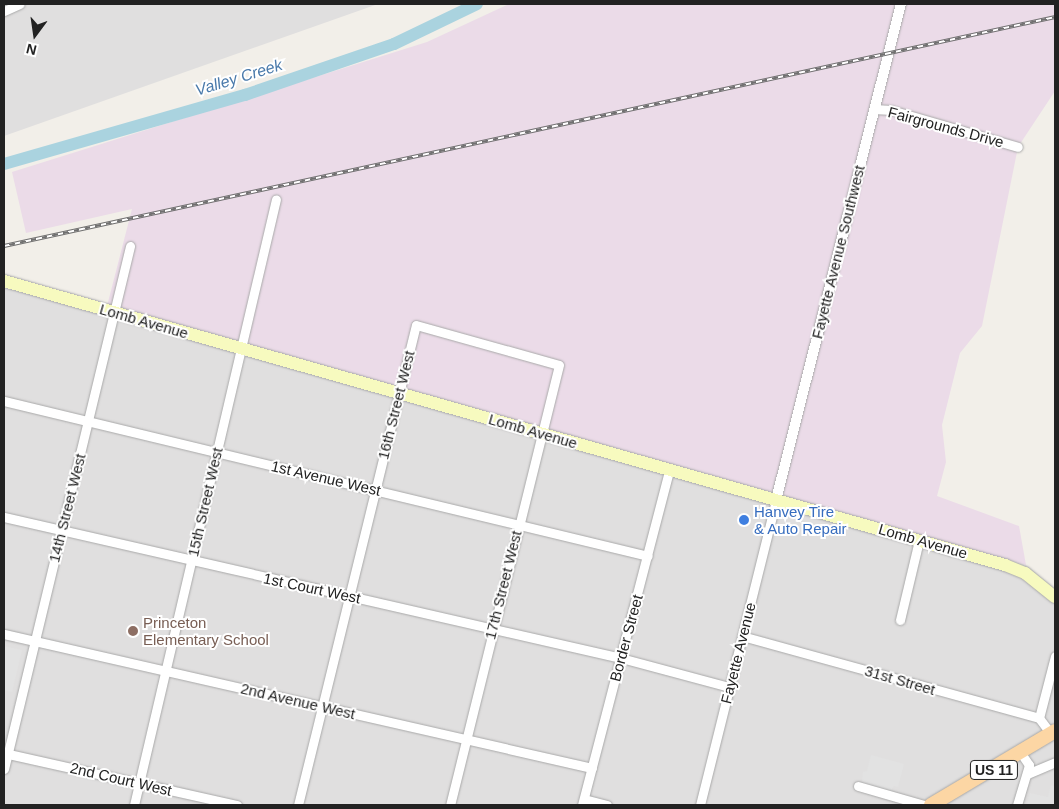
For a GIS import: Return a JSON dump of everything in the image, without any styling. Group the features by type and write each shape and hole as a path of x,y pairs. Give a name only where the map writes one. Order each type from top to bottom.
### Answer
{"main road":[{"name":"Lomb Avenue","path":"4,281 919,540 1020,571 1055,597"},
{"name":"US 11","path":"931,805 1021,753 1053,732"}],"street":[{"path":"4,11 20,4"},
{"name":"Fayette Avenue Southwest","path":"776,500 900,4"},
{"name":"Fairgrounds Drive","path":"874,109 891,110 1018,147"},
{"name":"15th Street West","path":"134,805 276,199"},
{"name":"14th Street West","path":"4,769 5,754 36,641 130,246"},
{"name":"16th Street West","path":"298,805 416,325 559,365"},
{"name":"17th Street West","path":"450,805 518,523 559,365"},
{"name":"1st Avenue West","path":"4,401 518,523 648,556"},
{"name":"Border Street","path":"583,802 669,470"},
{"name":"Fayette Avenue","path":"700,805 776,500"},
{"name":"1st Court West","path":"4,517 621,658"},
{"path":"900,620 919,540"},
{"name":"2nd Avenue West","path":"4,634 592,768"},
{"name":"31st Street","path":"742,636 1039,718"},
{"path":"1053,732 1039,718 1055,656"},
{"path":"621,658 729,687"},
{"path":"1017,805 1029,766 1021,753"},
{"name":"2nd Court West","path":"5,754 238,805"},
{"path":"1027,774 1055,762"},
{"path":"858,786 924,805"},
{"path":"583,802 607,805"}],"shaded area":[{"path":"4,4 378,4 4,136"},
{"path":"509,4 1055,4 1055,91 1018,147 982,326 960,353 942,425 946,462 937,496 1019,526 1026,565 107,306 132,209 26,233 12,172 427,42"},
{"path":"4,277 1026,565 1055,589 1055,805 4,805"},
{"path":"4,646 22,650 12,692 4,690"},
{"path":"871,755 904,764 898,787 893,786 891,791 862,783 863,772 867,771"},
{"path":"1051,785 1055,787 1055,805 1027,805 1030,793 1048,797"}],"waterway":[{"name":"Valley Creek","path":"4,164 245,95 394,44 477,4"}],"railway":[{"path":"4,246 1055,17"}],"place":[{"name":"Hanvey Tire & Auto Repair","path":"744,520"},
{"name":"Princeton Elementary School","path":"133,631"}]}
